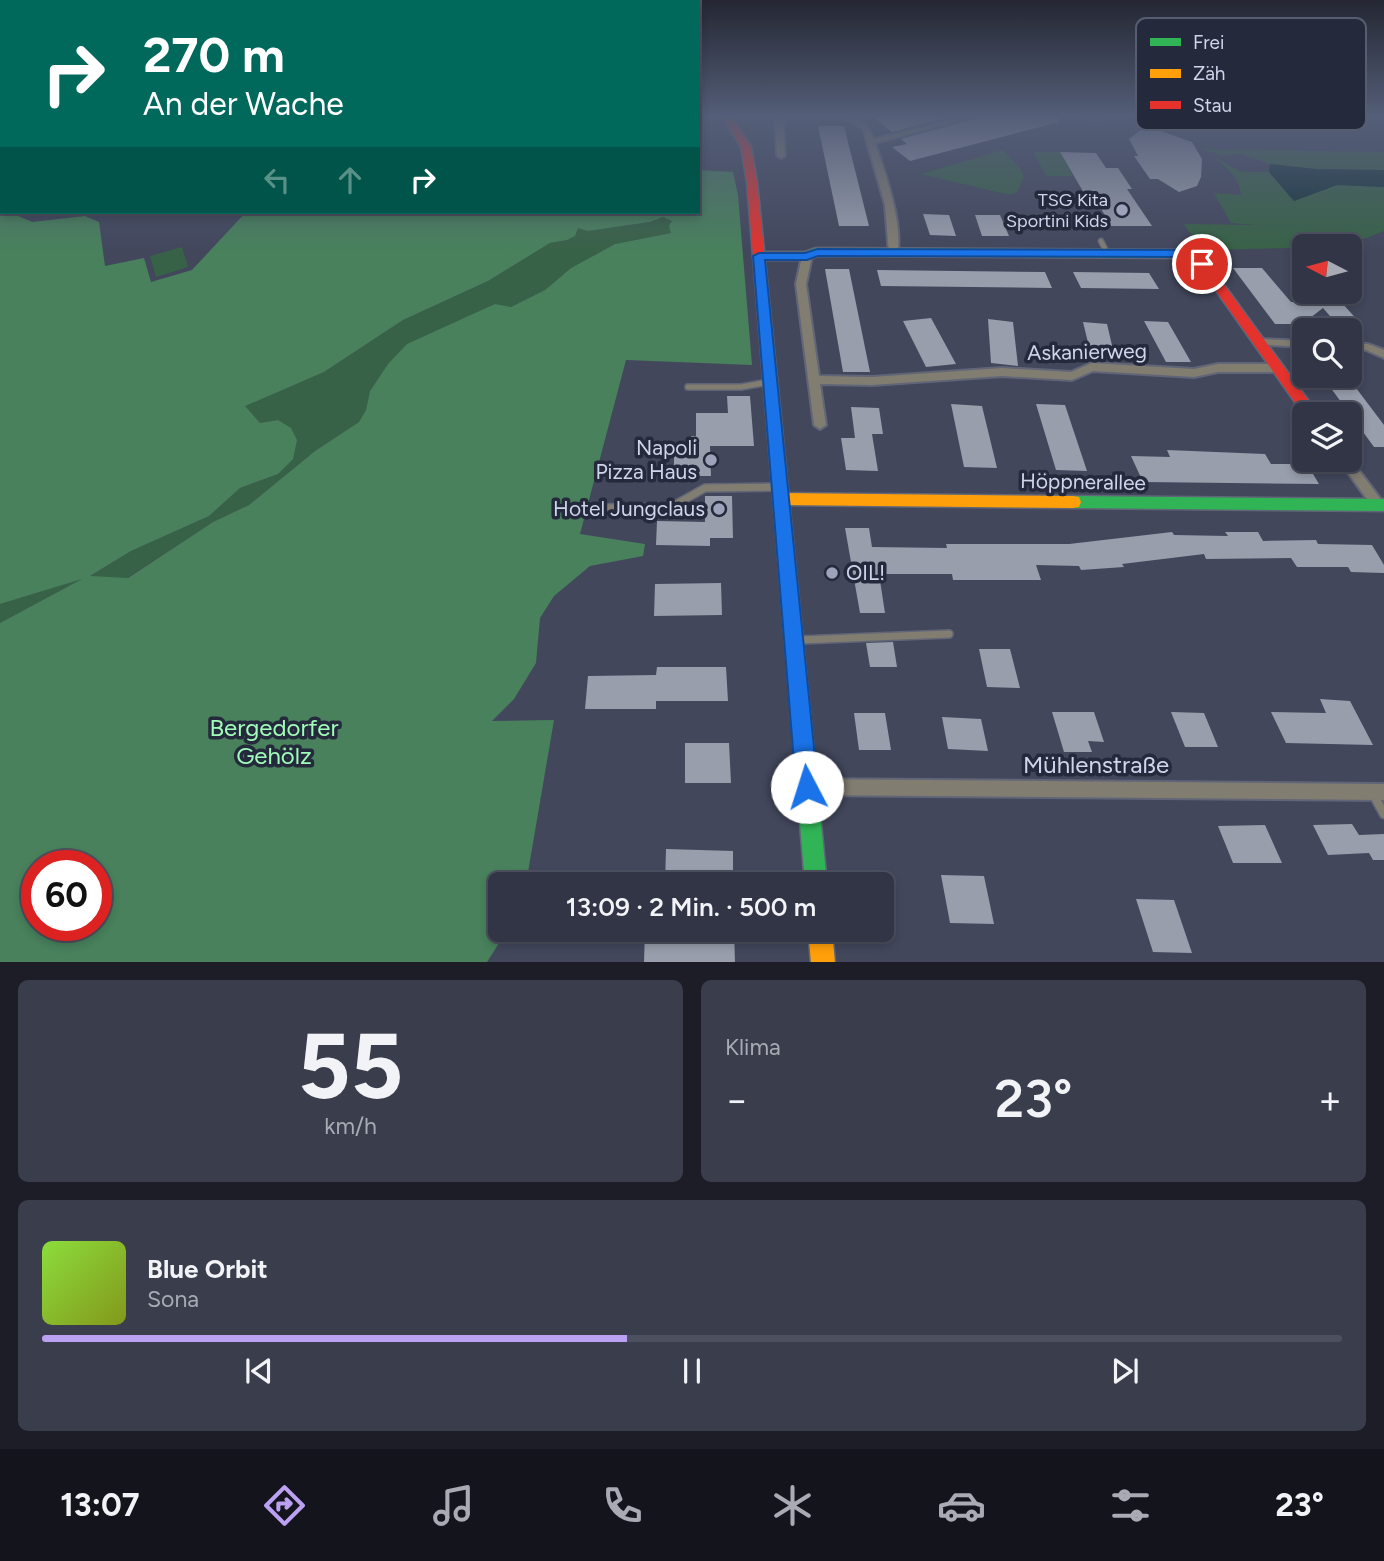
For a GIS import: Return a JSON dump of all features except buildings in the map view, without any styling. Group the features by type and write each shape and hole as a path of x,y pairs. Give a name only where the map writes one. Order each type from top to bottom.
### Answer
{"street":[{"path":"748,162 771,382 815,872"},
{"path":"876,162 889,210 894,253"},
{"path":"759,256 807,256 817,252 894,253 1104,247 1187,254 1198,258 1303,402"},
{"path":"807,256 801,284 820,425"},
{"path":"1259,342 1292,343"},
{"path":"1362,347 1384,354"},
{"name":"Askanierweg","path":"814,380 872,381 1002,372 1072,376 1092,367 1194,373 1219,368 1278,368"},
{"path":"1355,472 1381,505"},
{"name":"Höppnerallee","path":"780,493 1381,505"},
{"name":"Mühlenstraße","path":"807,787 1378,792"},
{"path":"821,942 823,962"}],"lane":[{"path":"688,387 741,387 771,382"},
{"path":"591,508 671,507 696,490 705,488 780,493"},
{"path":"794,640 949,634"},
{"path":"1378,792 1384,814"}],"green space":[{"path":"962,162 1014,162 1024,177 1017,192 1010,195 921,174"},
{"path":"1038,162 1065,162 1073,176 1046,176"},
{"path":"1219,162 1242,172 1269,172 1294,201 1337,185 1384,187 1384,231 1362,240 1362,234 1292,234 1292,248 1202,250 1184,224 1256,225 1231,223 1214,193 1241,195 1232,174"},
{"path":"1264,162 1384,162 1384,170 1316,169"},
{"name":"Bergedorfer Gehölz","path":"700,170 733,172 738,195 752,365 626,360 580,534 645,544 643,556 590,566 554,596 540,618 536,663 514,699 492,721 554,720 528,872 488,872 488,942 500,942 487,962 0,962 0,623 82,579 0,604 0,214 14,214 32,222 85,216 99,222 105,266 144,258 151,282 192,270 244,214 700,214","holes":["663,217 672,221 669,226 671,233 615,244 571,268 545,290 511,307 495,304 407,344 388,364 370,391 366,410 359,422 315,451 249,505 213,522 128,578 90,576 131,551 209,516 240,488 278,474 293,459 297,440 291,428 278,420 260,423 245,406 324,372 403,320 488,281 550,243 575,236 578,228 588,231 650,222"]},
{"path":"663,217 673,221 671,233 615,244 571,268 545,290 511,307 494,304 388,364 370,391 366,410 359,422 315,451 249,505 213,522 127,578 89,577 131,551 209,516 240,488 278,474 278,420 260,423 244,406 324,372 403,320 488,281 550,243 567,240 578,227 588,231 650,222"},
{"path":"182,247 188,267 156,277 150,256"},
{"path":"86,577 0,623 0,604"}],"shaded area":[{"path":"1270,164 1316,169 1384,170 1384,187 1337,185 1294,201 1269,172"}],"traffic: fast":[{"path":"759,256 807,256 816,252 1187,254 1198,258 1218,285"},
{"path":"771,389 815,872"},
{"path":"1073,502 1384,505"}],"traffic: slow":[{"path":"781,499 1073,502"},
{"path":"821,942 823,962"}],"traffic: jam":[{"path":"749,162 771,389"},
{"path":"1218,285 1303,402"}],"place":[{"name":"TSG Kita Sportini Kids","path":"1122,210"},
{"name":"Napoli Pizza Haus","path":"711,460"},
{"name":"Hotel Jungclaus","path":"719,509"},
{"name":"OIL!","path":"832,573"}],"route":[{"path":"807,787 759,256 807,256 817,252 1187,254 1198,258 1202,264"}]}
